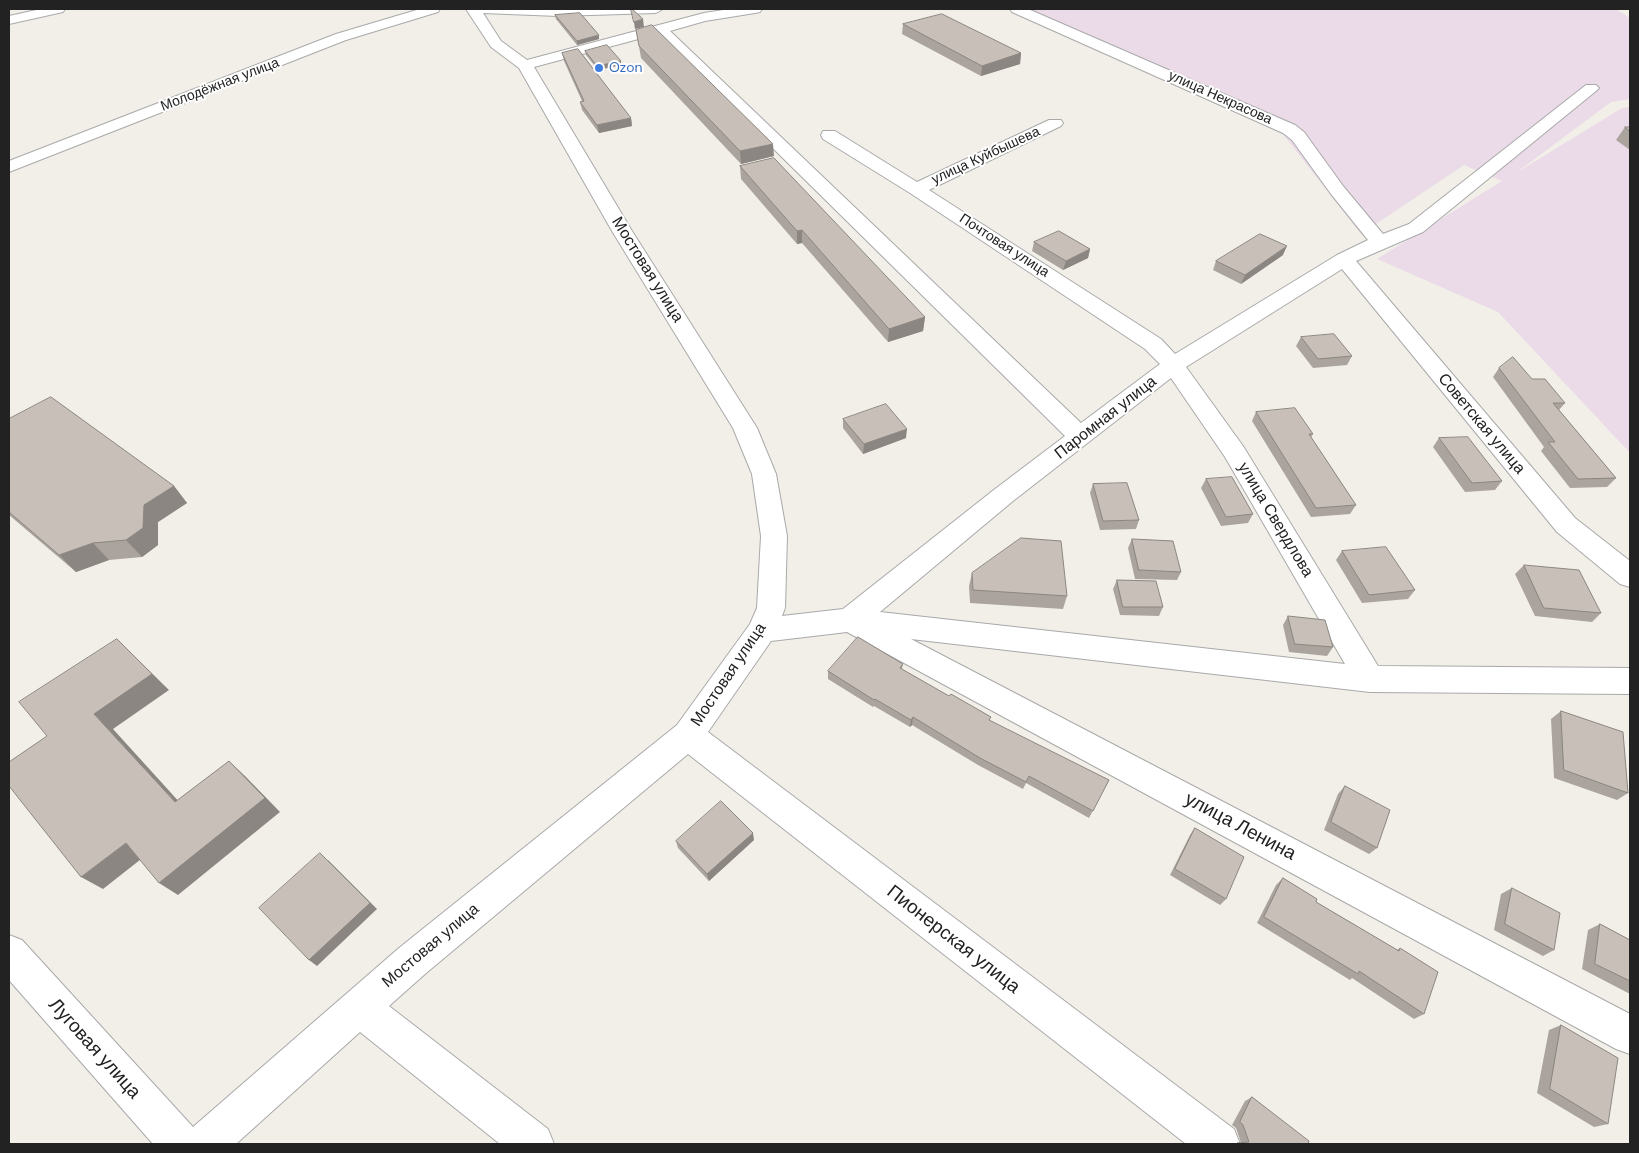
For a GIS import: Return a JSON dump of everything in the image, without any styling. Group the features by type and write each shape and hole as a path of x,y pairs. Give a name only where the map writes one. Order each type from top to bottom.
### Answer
{"street":[{"path":"9,20 58,9"},
{"name":"Молодёжная улица","path":"9,167 341,38 433,9"},
{"name":"Мостовая улица","path":"205,1144 419,954 688,735 762,630 771,608 774,536 764,474 745,428 718,381 622,231 525,65 473,9"},
{"path":"478,9 558,12 656,9"},
{"path":"525,65 704,17 755,9"},
{"name":"улица Некрасова","path":"1017,9 1289,129 1298,136 1337,190 1380,242"},
{"path":"520,25 558,12"},
{"path":"660,29 1081,437"},
{"name":"Паромная улица","path":"850,620 1004,495 1173,366 1344,259 1416,228 1591,88"},
{"name":"улица Куйбышева","path":"916,189 1055,123"},
{"name":"Почтовая улица","path":"829,135 916,189 1153,344 1173,366"},
{"name":"Советская улица","path":"1344,259 1566,525 1630,576"},
{"name":"улица Свердлова","path":"1173,366 1234,452 1370,679"},
{"path":"762,630 850,620 1370,679 1630,681"},
{"name":"улица Ленина","path":"850,620 1630,1035"},
{"name":"Пионерская улица","path":"688,735 1219,1144"},
{"name":"Луговая улица","path":"9,953 180,1144"},
{"path":"359,1007 533,1144"}],"shaded area":[{"path":"1010,9 1616,9 1630,18 1630,99 1611,102 1516,173 1622,108 1630,107 1630,453 1498,312 1377,259 1502,181 1464,165 1361,234 1282,133"}],"building":[{"path":"632,9 643,19 634,22"},
{"path":"580,13 599,35 577,41 555,15"},
{"path":"942,14 1021,53 982,66 903,24"},
{"path":"652,25 773,144 740,151 639,46 636,30"},
{"path":"607,45 621,61 597,66 585,51"},
{"path":"578,49 631,118 597,125 580,102 584,101 562,53"},
{"path":"774,158 925,317 889,329 802,230 797,231 740,166"},
{"path":"1059,231 1090,249 1066,261 1034,242"},
{"path":"1260,234 1287,246 1245,275 1216,261"},
{"path":"1334,334 1352,356 1318,359 1301,337"},
{"path":"1513,357 1532,379 1545,379 1565,403 1553,403 1616,478 1578,479 1548,442 1555,442 1499,368"},
{"path":"51,397 174,486 144,505 143,528 126,540 93,543 59,555 9,512 9,419"},
{"path":"886,404 907,429 864,444 843,419"},
{"path":"1295,408 1313,434 1309,434 1356,505 1316,508 1256,412"},
{"path":"1468,437 1502,481 1472,483 1439,438"},
{"path":"1232,477 1253,514 1226,517 1206,479"},
{"path":"1127,483 1139,520 1103,521 1093,484"},
{"path":"1021,538 1061,541 1067,596 973,590 972,573"},
{"path":"1132,539 1173,541 1181,572 1139,570"},
{"path":"1386,547 1415,590 1369,595 1342,551"},
{"path":"1524,565 1579,570 1601,613 1544,608"},
{"path":"1117,580 1156,581 1163,607 1123,607"},
{"path":"1288,616 1325,620 1333,647 1295,644"},
{"path":"858,637 903,664 900,668 991,717 989,720 1109,780 1093,811 1029,776 1026,782 980,758 913,717 911,720 874,700 828,671"},
{"path":"117,639 152,674 94,714 175,802 229,761 265,798 159,883 126,843 81,877 9,786 9,762 47,736 19,702"},
{"path":"1561,711 1623,732 1628,793 1564,770"},
{"path":"1345,786 1390,810 1377,848 1331,822"},
{"path":"721,801 753,833 707,874 676,841"},
{"path":"1195,828 1244,857 1226,899 1175,869"},
{"path":"320,853 370,903 309,960 259,908"},
{"path":"1283,878 1317,899 1316,902 1399,951 1400,948 1438,972 1424,1014 1359,971 1358,974 1264,917"},
{"path":"1512,888 1560,913 1554,950 1505,924"},
{"path":"1600,924 1630,940 1630,981 1595,964"},
{"path":"1561,1025 1618,1058 1608,1124 1550,1089"},
{"path":"1252,1097 1309,1141 1308,1144 1237,1143 1249,1142 1243,1125 1240,1122"}],"place":[{"name":"Ozon","path":"599,68"}]}
